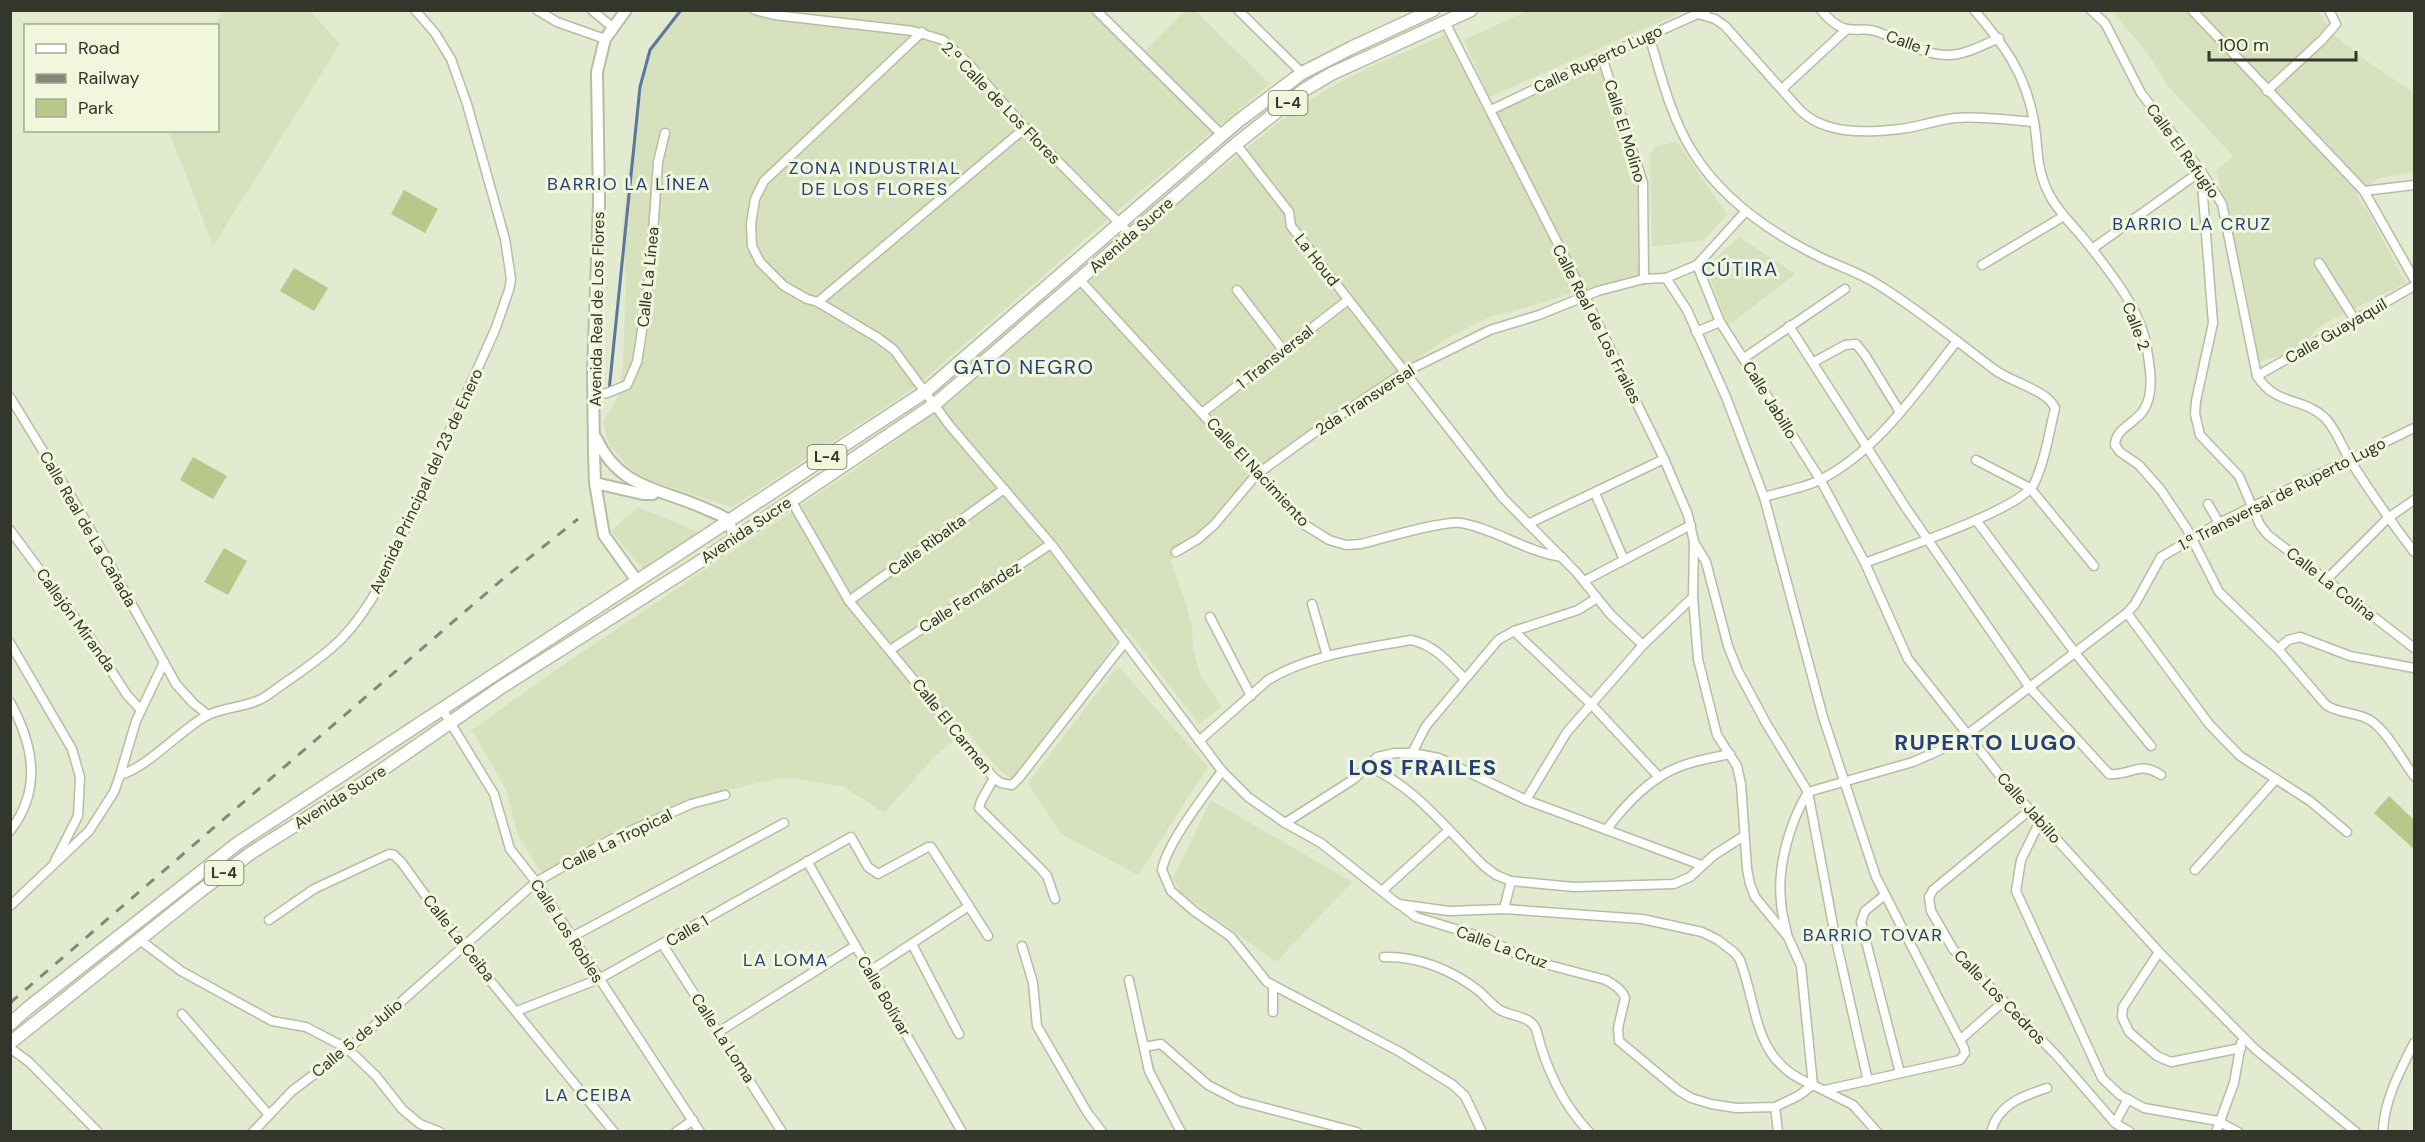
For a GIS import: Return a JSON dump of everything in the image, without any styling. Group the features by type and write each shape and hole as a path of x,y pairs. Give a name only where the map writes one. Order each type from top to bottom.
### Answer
{"main road":[{"name":"Avenida Sucre","path":"10,1024 238,843 926,392 1264,99 1302,73 1434,10"},
{"name":"Avenida Sucre","path":"10,1043 251,853 366,781 512,681 736,537 935,404 1236,144 1304,90 1471,10"}],"street":[{"name":"Avenida Principal del 23 de Enero","path":"120,776 134,771 181,733 208,715 259,700 332,649 348,633 380,585 495,330 509,291 511,269 506,247 467,104 451,59 435,33 415,10"},
{"path":"537,10 562,25 605,39"},
{"path":"592,10 612,27"},
{"name":"Avenida Real de Los Flores","path":"626,10 605,39 597,72 599,202 593,374 595,478 604,535 637,581"},
{"name":"2.ª Calle de Los Flores","path":"755,10 774,15 921,32 943,40 1131,236"},
{"path":"1096,10 1222,135"},
{"path":"1238,10 1302,73"},
{"name":"Calle 1","path":"1821,10 1832,22 1847,29 1861,28 1876,32 1927,52 1950,55 1974,49 1999,38"},
{"name":"Calle 2","path":"1974,10 2010,53 2026,87 2034,122 2039,170 2051,198 2092,249 2123,293 2136,316 2147,346 2150,389 2148,398 2143,412 2118,435 2115,445 2120,452 2139,465 2161,490 2192,538 2219,592 2278,649 2326,705 2332,710 2363,717 2379,728 2415,776"},
{"name":"Calle El Refugio","path":"2091,10 2105,23 2141,93 2218,196 2224,212 2257,376"},
{"path":"2192,10 2364,191 2415,279"},
{"path":"2267,91 2336,24 2329,10"},
{"path":"1702,12 1725,26 1806,117 1820,125 1833,129 1900,129 1953,118 2034,122"},
{"name":"Calle Ruperto Lugo","path":"1491,110 1702,12"},
{"name":"Calle Real de Los Frailes","path":"1445,22 1585,297 1664,459 1690,525 1694,542"},
{"path":"1782,89 1847,29"},
{"path":"921,32 771,173 759,188 755,199 750,237 754,254 767,271 784,286 807,299 818,302 886,343 900,357 950,426 1051,544 1222,771 1248,797 1285,823 1320,843 1398,904 1449,911 1504,909 1641,919 1702,932 1718,940 1735,953 1740,960 1758,1028 1770,1051 1787,1072 1794,1078 1825,1090 1853,1105 1877,1131"},
{"path":"1649,35 1684,136 1694,155 1710,175 1746,211 1789,240 1877,284 2000,374 2045,397 2054,405 2044,453 2030,488 2020,499 1976,520 1865,563"},
{"name":"Calle El Molino","path":"1602,57 1643,183 1644,279"},
{"path":"818,302 1025,128"},
{"name":"Calle La Línea","path":"594,395 627,386 637,362 650,274 658,162 665,134"},
{"name":"La Houd","path":"1236,144 1288,212 1291,226 1503,498 1562,557 1597,598 1643,645"},
{"path":"2092,249 2201,171"},
{"name":"Calle La Colina","path":"2201,171 2213,323 2196,401 2197,427 2200,435 2239,476 2254,511 2268,535 2415,648"},
{"path":"2364,191 2415,185"},
{"path":"1746,211 1697,265 1666,278 1687,309 1726,397 1764,497 1805,657 1843,782 1876,878 1965,1053 1960,1060 1825,1090"},
{"path":"1982,266 2064,216"},
{"path":"2319,263 2355,320"},
{"name":"Calle Jabillo","path":"1697,265 1719,322 1820,479 1865,563 1908,659 2030,810 2159,952 2242,1037 2356,1131"},
{"name":"2da Transversal","path":"1176,552 1198,539 1214,525 1256,475 1322,427 1405,372 1490,330 1598,291 1644,279 1666,278"},
{"name":"Calle El Nacimiento","path":"1080,280 1256,475 1302,523 1329,540 1338,543 1361,544 1456,522 1487,531 1544,554 1562,557"},
{"name":"Calle Guayaquil","path":"2257,376 2415,286"},
{"path":"1744,358 1845,289"},
{"path":"1237,290 1284,350"},
{"name":"1 Transversal","path":"1202,413 1348,300"},
{"path":"1696,332 1719,322"},
{"path":"1789,327 2030,688 2109,774 2119,775 2134,768 2150,767 2161,774"},
{"path":"1764,497 1820,479 1867,447 1900,412 1957,342"},
{"path":"1814,362 1845,345 1856,345 1865,355 1900,412"},
{"path":"2257,376 2265,388 2278,397 2309,406 2327,420 2349,460 2388,518 2415,552"},
{"name":"Calle Real de La Cañada","path":"10,397 81,513 164,662 184,694 208,715"},
{"name":"1.ª Transversal de Ruperto Lugo","path":"1808,792 1913,762 1968,734 2127,613 2135,604 2161,557 2219,523 2254,511 2415,428"},
{"name":"Avenida Real de Los Flores","path":"595,435 601,449 628,479 660,494 693,503 722,516 736,537"},
{"path":"1528,524 1664,459"},
{"path":"1976,460 2030,488 2094,566"},
{"path":"595,478 610,468 620,472"},
{"name":"Avenida Real de Los Flores","path":"595,478 643,494 660,494"},
{"name":"Calle Ribalta","path":"849,601 1004,489"},
{"path":"1595,493 1624,560"},
{"name":"Calle El Carmen","path":"791,500 849,601 994,778 1001,783 1012,785 1125,642"},
{"path":"2326,580 2388,518 2415,500"},
{"path":"2208,504 2219,523"},
{"path":"1976,520 2076,654 2151,746"},
{"path":"1584,581 1690,525"},
{"name":"Callejón Miranda","path":"10,530 91,639 127,695 141,710"},
{"path":"1694,542 1693,597 1698,659 1718,735 1737,766 1741,784 1747,869 1755,897 1788,937"},
{"path":"1694,542 1706,562 1728,646 1738,671 1766,723 1808,792 1835,936 1868,1081"},
{"name":"Calle Fernández","path":"890,650 1051,544"},
{"path":"1526,800 1567,732 1643,645 1693,597"},
{"path":"1412,753 1426,726 1498,640 1514,631 1578,610 1597,598"},
{"path":"1312,604 1327,656"},
{"path":"2127,613 2209,724 2240,756 2310,801 2347,832"},
{"path":"1210,617 1251,696"},
{"path":"1514,631 1591,704 1659,777"},
{"path":"2278,649 2288,640 2300,637 2350,656 2415,668"},
{"path":"1199,741 1279,674 1327,656 1411,640 1420,642 1438,652 1465,679"},
{"path":"10,643 72,749 80,777 78,816 63,849 48,872"},
{"path":"10,906 89,831 114,792 129,739 164,662"},
{"path":"10,702 20,720 29,745 31,773 27,800 18,821 10,831"},
{"name":"Calle Los Robles","path":"442,709 494,794 510,849 536,882 700,1131"},
{"path":"1285,823 1347,784 1377,758 1395,753 1412,753 1439,759 1526,800 1701,865"},
{"path":"1605,830 1633,798 1659,777 1683,765 1730,754"},
{"path":"1366,766 1408,789 1484,866 1496,875 1511,881 1574,888 1674,884 1690,877 1701,865 1744,836"},
{"path":"1222,771 1197,805 1166,857 1162,873 1171,891 1231,937 1262,977 1273,987 1400,1052 1453,1084 1465,1096 1482,1131"},
{"path":"994,778 979,808 1041,868 1047,876 1055,899"},
{"path":"2194,870 2276,779"},
{"path":"1808,792 1791,824 1784,859 1780,900 1788,937 1803,976 1813,1085"},
{"name":"Calle La Tropical","path":"462,946 536,882 630,830 691,804 726,795"},
{"name":"Calle Los Cedros","path":"2030,810 1933,890 1929,897 1931,911 1953,949 2056,1055 2115,1123 2130,1131"},
{"path":"2040,821 2021,860 2016,891 2102,1078 2120,1095 2144,1108 2218,1121 2238,1131"},
{"path":"572,937 784,823"},
{"path":"1382,891 1448,831"},
{"name":"Calle 1","path":"517,1011 599,979 852,837 868,867 878,874 929,846 969,906"},
{"name":"Calle La Ceiba","path":"269,920 314,889 389,855 394,855 402,862 462,946 614,1131"},
{"name":"Calle Bolívar","path":"807,861 962,1131"},
{"path":"1504,909 1511,881"},
{"path":"1886,895 1865,911 1861,922 1900,1073"},
{"name":"Calle La Cruz","path":"1398,904 1416,917 1488,939 1526,959 1606,980 1621,990 1625,998 1618,1028 1619,1041 1691,1098 1736,1108 1775,1107 1798,1096 1813,1085"},
{"path":"870,971 969,906 988,936"},
{"path":"140,940 181,971 272,1021 306,1027 348,1049 376,1076 402,1109 420,1124 440,1131"},
{"path":"912,944 959,1034"},
{"name":"Calle La Loma","path":"663,945 782,1131"},
{"name":"Calle 5 de Julio","path":"253,1131 292,1091 348,1049 462,946"},
{"path":"720,1031 855,946"},
{"path":"1023,946 1033,983 1036,1026 1087,1112 1102,1131"},
{"path":"2159,952 2123,1008 2122,1017 2129,1032 2157,1056 2171,1062 2241,1048"},
{"path":"1384,957 1400,957 1428,963 1477,990 1497,1009 1532,1023 1553,1081 1564,1101 1589,1131"},
{"path":"1129,980 1154,1084 1181,1131"},
{"path":"1273,987 1273,1012"},
{"path":"1960,1040 2003,1002"},
{"path":"182,1014 269,1115"},
{"path":"2216,1131 2234,1083 2242,1037"},
{"path":"2383,1131 2383,1115 2395,1083 2415,1043"},
{"path":"1144,1047 1161,1044 1208,1085 1239,1101 1357,1131"},
{"path":"10,1048 29,1062 98,1131"},
{"path":"1991,1131 1998,1115 2017,1098 2047,1088"},
{"path":"2115,1123 2128,1099"},
{"path":"1775,1107 1778,1131"},
{"path":"676,1131 693,1120"}],"shaded area":[{"path":"1530,10 1684,11 1489,97 1464,40"},
{"path":"223,11 310,11 340,44 213,246 169,132 219,132 219,24 216,24"},
{"path":"678,11 1102,11 1144,52 1185,11 1196,11 1270,84 1130,200 913,389 732,507 637,476 609,445 603,422 619,395 623,365 626,280 622,234 628,171 644,79 648,58 655,44"},
{"path":"2112,11 2318,11 2334,35 2368,62 2414,93 2414,172 2379,178 2356,195 2368,212 2406,283 2323,324 2295,351 2259,362 2243,276 2216,170 2233,156 2167,85 2149,55"},
{"path":"1445,35 1486,115 1600,68 1633,151 1641,186 1647,277 1583,289 1492,316 1452,335 1259,469 1224,522 1195,546 1170,560 1185,600 1192,628 1193,650 1200,674 1222,707 1199,724 1125,627 1054,733 1015,781 999,770 966,730 935,756 884,813 844,787 794,778 773,779 686,801 633,825 542,873 519,838 506,789 472,730 560,667 860,466 951,401 1114,255 1284,118 1327,89 1372,66"},
{"path":"1676,141 1727,214 1704,240 1652,247 1650,155 1655,147"},
{"path":"1739,237 1795,274 1728,326 1706,267"},
{"path":"638,507 705,535 646,573 611,531"},
{"path":"1118,666 1208,767 1138,875 1061,834 1028,783"},
{"path":"1211,800 1352,882 1276,962 1181,893 1173,878"}],"green space":[{"path":"404,190 438,209 425,233 391,214"},
{"path":"294,268 328,288 314,311 280,291"},
{"path":"193,457 227,476 213,499 180,480"},
{"path":"224,548 247,561 228,595 204,582"},
{"path":"2389,796 2414,820 2414,849 2374,813"}],"waterway":[{"path":"609,391 640,87 650,50 681,10"}],"railway":[{"path":"10,1003 504,578 578,519"}],"district":[{"name":"ZONA INDUSTRIAL DE LOS FLORES","path":"875,178"},
{"name":"BARRIO LA LÍNEA","path":"629,184"},
{"name":"BARRIO LA CRUZ","path":"2192,224"},
{"name":"CÚTIRA","path":"1740,269"},
{"name":"GATO NEGRO","path":"1024,367"},
{"name":"RUPERTO LUGO","path":"1986,742"},
{"name":"LOS FRAILES","path":"1423,767"},
{"name":"BARRIO TOVAR","path":"1873,935"},
{"name":"LA LOMA","path":"786,960"},
{"name":"LA CEIBA","path":"589,1095"}]}
